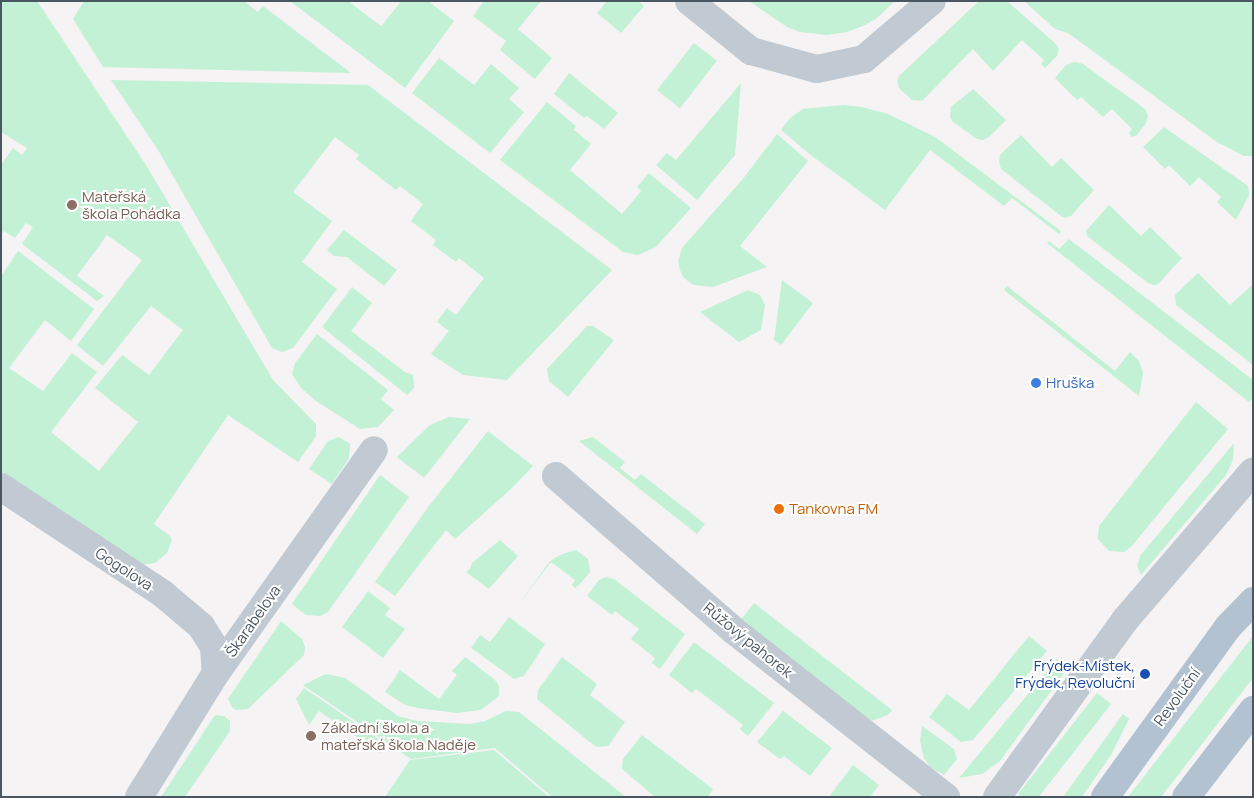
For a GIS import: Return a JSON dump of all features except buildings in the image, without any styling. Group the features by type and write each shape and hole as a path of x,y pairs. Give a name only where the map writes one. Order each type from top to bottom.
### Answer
{"main road":[{"name":"Revoluční","path":"1105,797 1228,627 1253,601"},
{"path":"1186,797 1253,710"}],"street":[{"path":"689,1 750,51 817,69 864,59 932,1"},
{"name":"Škarabelova","path":"139,797 216,673 374,450"},
{"path":"997,797 1125,620 1253,471"},
{"name":"Růžový pahorek","path":"556,476 733,630 946,797"},
{"name":"Gogolova","path":"1,487 163,594 202,626 214,647 216,673"}],"green space":[{"name":"Mateřská škola Pohádka","path":"1,1 37,1 146,165 273,380 316,424 316,436 298,462 228,415 154,524 170,536 172,540 167,553 155,563 140,565 1,472 1,276 18,251 94,309 71,341 45,320 9,368 43,391 72,353 97,372 51,432 99,471 138,422 95,388 122,355 149,375 183,330 151,306 103,366 77,345 142,260 107,235 77,276 104,296 97,301 22,244 33,227 26,223 15,238 4,231 1,236 1,165 13,148 22,155 27,148 1,132"},
{"path":"84,1 244,1 258,12 263,6 351,73 103,67 73,19"},
{"path":"290,1 348,1 381,26 400,3 398,1 428,1 454,21 405,88"},
{"path":"484,1 541,1 518,29 552,58 535,79 500,50 506,41 473,16"},
{"path":"607,1 638,1 644,6 621,33 597,13"},
{"path":"749,1 895,1 877,18 863,26 847,32 827,35 800,32 787,27"},
{"path":"979,1 1007,1 1055,43 1059,49 1057,56 1045,68 1041,64 1044,60 1022,40 993,71 973,49 922,101 912,100 899,88 897,81 899,76"},
{"path":"1024,1 1253,1 1253,156 1244,156 1217,142 1068,33 1055,29"},
{"path":"694,43 717,61 680,108 657,90"},
{"path":"439,58 474,85 491,64 519,88 509,99 524,112 490,153 412,93"},
{"path":"1075,62 1083,64 1145,109 1148,116 1146,123 1137,135 1132,137 1129,133 1132,129 1112,109 1103,117 1081,97 1077,100 1055,78 1066,65"},
{"path":"569,73 618,113 604,129 587,116 584,118 554,94"},
{"path":"111,80 368,85 612,270 507,380 463,375 431,354 449,331 437,322 447,308 456,315 484,278 459,258 456,262 433,245 436,240 411,221 423,204 400,186 396,190 356,159 359,155 335,137 293,192 332,221 302,262 337,289 293,348 282,352 272,348 158,150"},
{"path":"741,83 735,155 697,200 656,165 667,153 676,160"},
{"path":"973,89 1006,120 989,137 983,140 977,139 953,122 950,117 951,107"},
{"path":"547,102 576,126 574,130 591,144 570,170 622,214 641,191 637,187 649,173 691,208 656,247 638,255 623,252 500,160"},
{"path":"843,105 862,107 888,114 935,137 1061,231 1059,234 1012,198 1004,206 930,150 885,210 812,156 781,130 790,118 803,109"},
{"path":"1164,127 1248,186 1249,195 1236,220 1217,202 1221,197 1199,177 1190,186 1169,165 1165,169 1143,147"},
{"path":"777,134 808,161 740,246 767,267 713,287 693,285 683,277 680,270 678,261 682,248 742,180"},
{"path":"1021,135 1052,167 1061,158 1094,190 1071,216 1065,218 1061,216 1001,169 1000,155"},
{"path":"1109,205 1141,236 1150,227 1182,258 1158,284 1148,283 1087,236 1086,231"},
{"path":"344,230 397,270 384,286 347,257 334,256 327,250"},
{"path":"1069,239 1253,380 1253,398 1249,402 1047,243 1049,241 1059,249"},
{"path":"1198,273 1230,305 1253,284 1253,365 1176,305 1175,295"},
{"path":"782,280 813,303 781,345 774,340"},
{"path":"1007,286 1115,371 1130,352 1139,361 1143,373 1139,396 1004,290"},
{"path":"352,287 372,303 351,331 405,372 413,375 414,388 407,395 322,327"},
{"path":"748,290 760,295 765,305 761,330 739,342 700,312"},
{"path":"587,326 593,326 614,340 568,397 549,381 547,369"},
{"path":"317,334 388,390 381,399 394,410 378,427 360,429 316,401 301,388 292,374 295,363"},
{"path":"1196,402 1228,429 1131,547 1124,552 1109,551 1098,539 1099,526"},
{"path":"449,417 470,419 424,478 397,457 430,425"},
{"path":"488,431 533,466 512,488 455,539 446,530 395,596 375,582 429,506"},
{"path":"339,437 350,444 349,458 332,484 309,469 328,441"},
{"path":"593,437 625,462 620,468 635,480 641,474 705,524 697,534 579,441"},
{"path":"1234,443 1233,460 1226,475 1141,575 1137,566 1140,556"},
{"path":"380,475 409,497 328,612 320,616 306,615 292,604"},
{"path":"500,540 518,556 489,589 466,572 470,569 472,563"},
{"path":"576,550 588,559 590,572 580,584 575,588 572,585 575,580 551,562 518,605 550,561 562,554"},
{"path":"606,577 614,579 685,634 660,669 652,663 655,658 631,639 639,629 615,611 612,615 587,596 599,580"},
{"path":"368,591 390,608 385,615 405,629 383,658 342,627"},
{"path":"754,603 892,710 888,715 871,721 740,621"},
{"path":"509,617 545,644 524,676 514,679 471,648 480,635 490,642"},
{"path":"281,621 302,639 305,647 304,655 248,709 236,710 228,699"},
{"path":"1029,636 1047,651 973,740 961,742 929,717 947,694 969,710"},
{"path":"1253,636 1253,678 1161,797 1128,797"},
{"path":"694,642 774,703 748,736 740,729 743,725 720,707 696,689 692,693 669,675"},
{"path":"465,657 495,680 499,686 499,696 481,710 457,713 418,708 405,705 385,692 400,670 439,699 457,675 452,671"},
{"path":"562,657 597,684 590,695 625,722 608,746 596,747 537,699 538,690"},
{"path":"1057,659 1068,668 1000,761 982,774 959,778"},
{"path":"326,674 345,678 398,716 417,721 470,724 485,721 506,711 519,712 626,797 552,797 495,748 411,759 303,685"},
{"path":"304,688 386,744 380,753 319,711 309,725 296,699"},
{"path":"1097,693 1111,704 1039,797 1022,797 1018,794"},
{"path":"783,711 832,748 810,776 784,756 780,759 757,742"},
{"path":"1123,714 1129,719 1111,755 1082,797 1063,797"},
{"path":"215,715 224,716 230,721 230,731 185,797 161,797"},
{"path":"922,726 954,749 957,759 944,775 931,768 924,758 920,741"},
{"path":"642,735 713,789 708,797 655,797 622,769 623,759"},
{"path":"494,750 549,797 385,797 410,760"},
{"path":"853,765 879,785 870,797 829,797"}],"place":[{"name":"Mateřská škola Pohádka","path":"72,205"},
{"name":"Hruška","path":"1036,383"},
{"name":"Tankovna FM","path":"779,509"},
{"name":"Frýdek-Místek, Frýdek, Revoluční","path":"1145,674"},
{"name":"Základní škola a mateřská škola Naděje","path":"311,736"}]}
